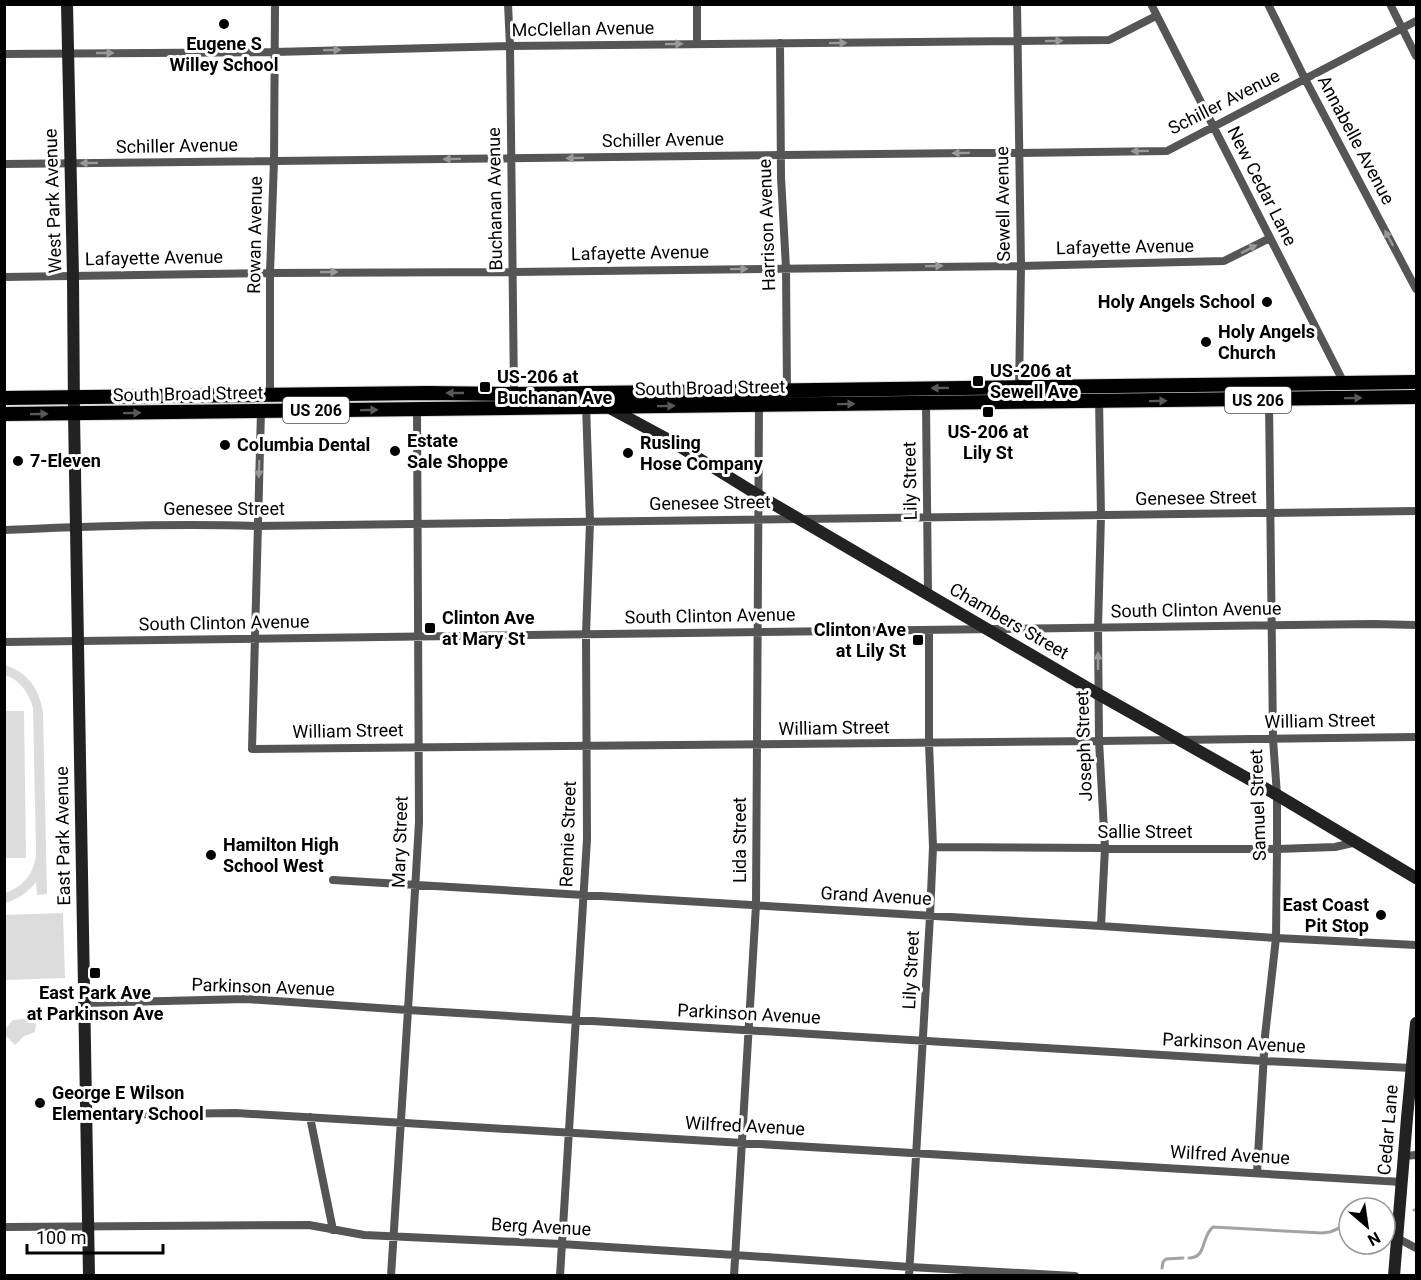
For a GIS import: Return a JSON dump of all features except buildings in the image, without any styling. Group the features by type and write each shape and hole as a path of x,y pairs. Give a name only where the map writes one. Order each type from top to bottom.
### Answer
{"main road":[{"name":"South Broad Street","path":"4,398 1416,382"},
{"name":"South Broad Street","path":"4,414 1416,398"}],"street":[{"name":"West Park Avenue","path":"67,4 74,397"},
{"name":"Rowan Avenue","path":"270,395 270,273 276,4"},
{"name":"Buchanan Avenue","path":"508,4 514,394"},
{"path":"697,4 697,44"},
{"name":"Sewell Avenue","path":"1017,4 1021,266 1019,403"},
{"name":"New Cedar Lane","path":"1150,4 1344,383"},
{"name":"Annabelle Avenue","path":"1268,4 1416,289"},
{"path":"1390,4 1416,56"},
{"name":"McClellan Avenue","path":"4,54 1109,40 1156,16"},
{"name":"Schiller Avenue","path":"4,164 1167,151 1416,21"},
{"name":"Harrison Avenue","path":"780,44 780,155 786,268 788,405"},
{"name":"Lafayette Avenue","path":"4,277 1021,266 1224,261 1270,238"},
{"name":"Joseph Street","path":"1099,386 1101,516 1098,694 1105,848 1101,926"},
{"name":"Rennie Street","path":"560,1275 587,839 586,634 590,522 585,392"},
{"name":"Chambers Street","path":"585,392 988,630 1277,795 1416,878"},
{"path":"558,393 558,407"},
{"name":"East Park Avenue","path":"74,397 89,1275"},
{"name":"Samuel Street","path":"1257,1173 1263,1061 1271,968 1276,938 1277,795 1273,739 1269,400"},
{"name":"Lily Street","path":"926,404 928,594"},
{"name":"Lida Street","path":"734,1275 756,905 759,405"},
{"name":"Mary Street","path":"391,1275 419,822 417,409"},
{"path":"255,639 261,411"},
{"name":"Genesee Street","path":"4,530 218,525 1416,511"},
{"name":"South Clinton Avenue","path":"4,642 1416,625"},
{"name":"Lily Street","path":"909,1271 933,847 929,743 929,630"},
{"name":"William Street","path":"255,639 252,749 1416,737"},
{"name":"Sallie Street","path":"933,847 1277,849 1335,847 1357,842"},
{"name":"Grand Avenue","path":"333,880 1416,945"},
{"name":"Parkinson Avenue","path":"83,1003 246,999 923,1041 1412,1068"},
{"name":"Cedar Lane","path":"1397,1238 1402,1182 1410,1156 1412,1068 1416,1023"},
{"name":"Wilfred Avenue","path":"85,1114 236,1113 1402,1182"},
{"path":"310,1117 333,1230"},
{"name":"Berg Avenue","path":"4,1227 309,1225 364,1235 735,1255 909,1271 1076,1275"},
{"path":"1397,1238 1416,1248"},
{"name":"Cedar Lane","path":"1394,1275 1396,1256"}],"shaded area":[{"path":"5,665 20,672 31,682 39,696 43,712 47,894 37,895 36,882 22,895 5,903 5,893 18,887 28,877 34,865 36,851 33,708 23,688 15,680 5,675"},
{"path":"5,711 24,711 26,858 5,858"},
{"path":"63,913 65,978 5,980 5,915"},
{"path":"33,1018 36,1024 35,1032 24,1036 15,1045 5,1035 5,1029 13,1020"}],"waterway":[{"path":"1189,1258 1199,1254 1213,1227 1322,1233 1337,1229"},
{"path":"1162,1268 1166,1259 1183,1258"}],"place":[{"name":"Eugene S Willey School","path":"224,24"},
{"name":"Holy Angels School","path":"1267,302"},
{"name":"Holy Angels Church","path":"1206,342"},
{"name":"US-206 at Sewell Ave","path":"978,381"},
{"name":"US-206 at Buchanan Ave","path":"485,387"},
{"name":"US-206 at Lily St","path":"988,412"},
{"name":"Columbia Dental","path":"225,445"},
{"name":"Estate Sale Shoppe","path":"395,451"},
{"name":"Rusling Hose Company","path":"628,453"},
{"name":"7-Eleven","path":"18,461"},
{"name":"Clinton Ave at Mary St","path":"430,628"},
{"name":"Clinton Ave at Lily St","path":"918,640"},
{"name":"Hamilton High School West","path":"211,855"},
{"name":"East Coast Pit Stop","path":"1381,915"},
{"name":"East Park Ave at Parkinson Ave","path":"95,973"},
{"name":"George E Wilson Elementary School","path":"40,1103"}]}
